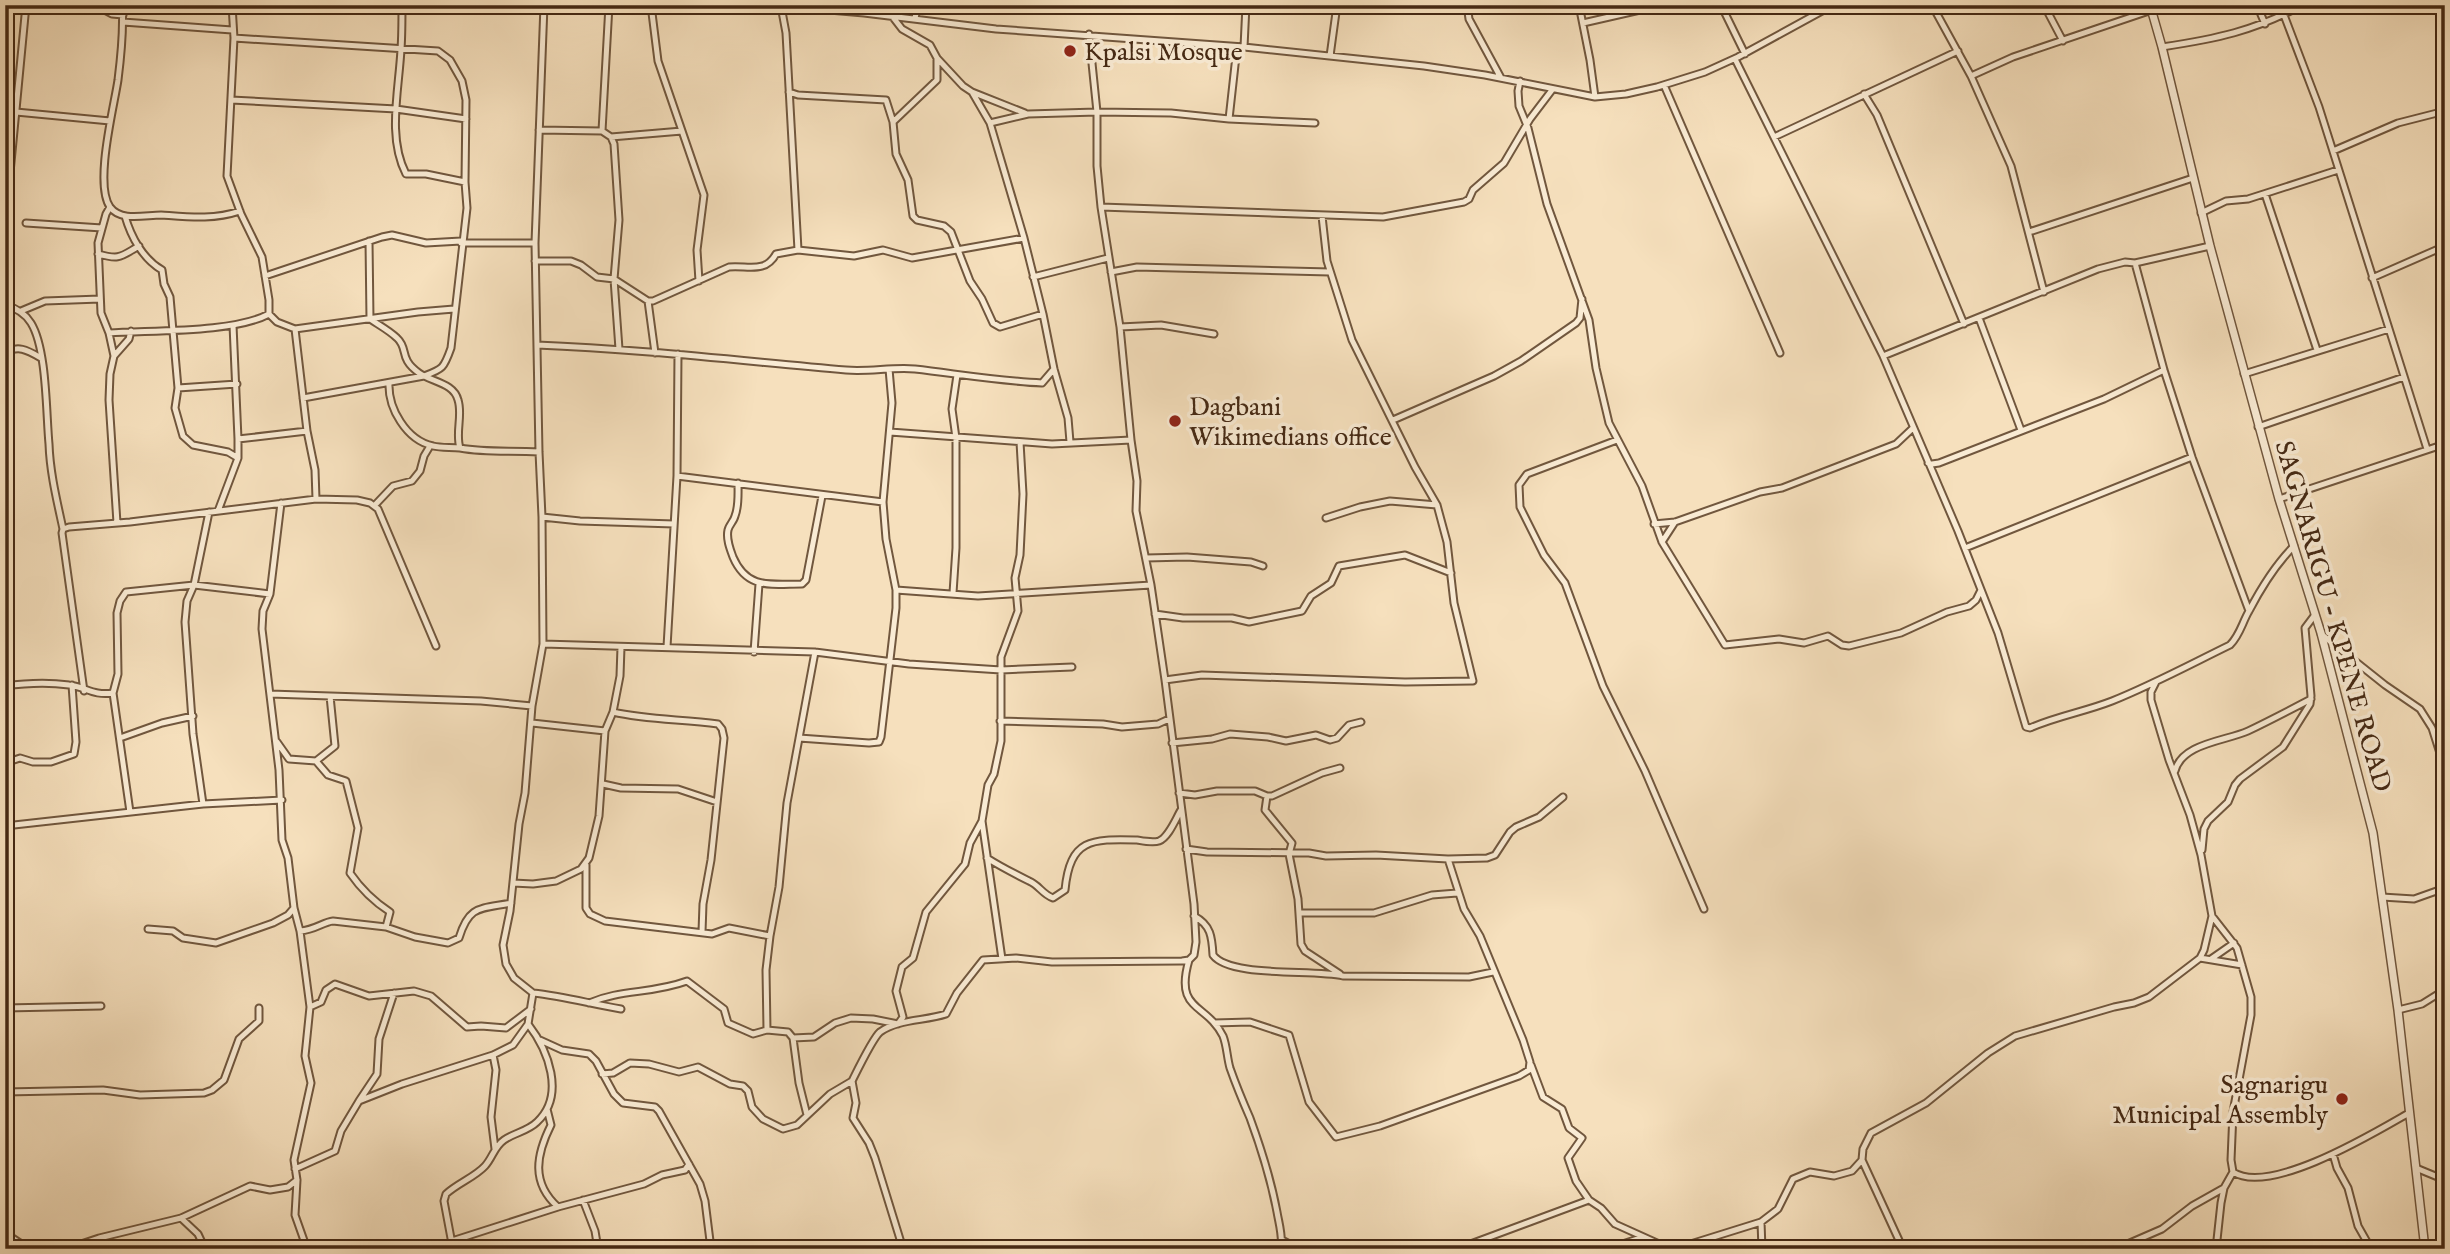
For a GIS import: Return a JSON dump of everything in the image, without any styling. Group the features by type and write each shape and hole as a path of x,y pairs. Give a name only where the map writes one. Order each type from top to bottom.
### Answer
{"street":[{"path":"5,225 26,5"},
{"path":"95,5 123,18 232,30"},
{"path":"122,5 118,79 106,146 104,191 110,207 125,216 222,217 240,212"},
{"path":"232,5 234,38 227,176 240,212 262,257 269,300 268,313 277,322 295,329 454,309"},
{"path":"402,5 396,109 400,163 406,174 426,174 465,183"},
{"path":"544,5 535,243 543,644 532,706 526,793 519,824 511,903 503,945 506,964 514,978 533,993 574,998 621,1009"},
{"path":"602,131 608,5"},
{"path":"651,5 658,61 704,195 697,250 699,281"},
{"path":"771,5 915,18 996,29 1089,34 1330,56 1460,71 1595,97 1626,94 1664,85 1735,59 1833,5"},
{"path":"844,13 845,5"},
{"path":"915,18 918,5"},
{"path":"1229,119 1246,5"},
{"path":"1330,56 1337,5"},
{"path":"1467,5 1469,19 1501,78"},
{"path":"1579,5 1595,97"},
{"path":"1583,23 1662,5"},
{"path":"1721,5 1745,54"},
{"path":"1932,5 1971,76 2011,166 2044,292"},
{"path":"2045,5 2063,41"},
{"path":"2257,5 2266,24"},
{"path":"2162,47 2237,33 2266,24 2302,5"},
{"path":"781,6 786,33 798,250"},
{"path":"1971,76 2013,57 2151,8"},
{"name":"SAGNARIGU - KPENE ROAD","path":"2151,8 2201,213 2258,427 2321,633 2373,833 2398,1010 2425,1248"},
{"path":"2284,15 2319,107 2427,449"},
{"path":"892,16 902,29 930,46 937,58 963,86 1028,114"},
{"path":"1089,34 1097,112 1097,166 1101,207 1120,327 1137,481 1136,511 1156,614 1194,916 1194,955 1189,960 1184,977 1187,995 1194,1007 1214,1023 1224,1037 1230,1068 1251,1122 1274,1196 1282,1240 1281,1249"},
{"path":"234,38 438,51 450,60 462,81 466,100 467,208 461,242 451,348 446,362 441,370 424,376 303,398"},
{"path":"1774,137 1958,51"},
{"path":"893,122 937,80 937,58"},
{"path":"1735,59 1883,356 1965,548 1998,633 2026,727 2110,702 2230,645 2238,636 2249,611 2276,567 2294,545"},
{"path":"1520,82 1518,102 1527,124 1547,204 1589,320 1596,368 1609,423 1642,486 1662,542 1725,645 1779,639 1804,643 1828,636 1842,645 1870,642 1901,633 1948,612 1969,606 1981,590"},
{"path":"1664,85 1780,353"},
{"path":"1101,207 1383,217 1466,201 1473,190 1504,163 1527,124 1552,90"},
{"path":"789,92 798,95 886,100 893,122 896,153 908,180 913,216 917,220 944,226 951,232 970,281 993,323 1000,327 1043,314"},
{"path":"972,92 990,123 1024,238 1063,398 1070,442"},
{"path":"1864,94 1877,115 1964,324"},
{"path":"230,100 396,109 466,119"},
{"path":"5,102 16,103"},
{"path":"2333,151 2398,123 2445,111"},
{"path":"16,112 110,121"},
{"path":"990,123 1028,114 1097,112 1171,113 1315,123"},
{"path":"539,131 602,131 611,136 682,131"},
{"path":"611,136 614,144 619,220 614,279 619,349"},
{"path":"2201,213 2226,201 2240,201 2266,194 2338,170"},
{"path":"2029,232 2193,178"},
{"path":"2266,194 2317,350"},
{"path":"110,207 98,243 98,254 103,319 114,356 109,400 117,523"},
{"path":"125,216 130,232 139,246 162,270 170,297 177,388 174,408 183,436 193,445 228,452 238,458"},
{"path":"1165,680 1202,675 1405,682 1473,681 1454,603 1447,542 1437,505 1415,467 1352,340 1331,272 1322,216"},
{"path":"26,223 102,228"},
{"path":"265,276 392,235 426,243 535,243"},
{"path":"535,261 572,261 597,277 614,279 648,301 660,299 729,268 767,265 776,254 798,250 854,256 892,251 912,258 1024,238"},
{"path":"369,241 370,319"},
{"path":"98,254 115,258 127,255 139,246"},
{"path":"1883,356 2098,269 2210,246"},
{"path":"2372,278 2445,246"},
{"path":"1034,276 1108,258"},
{"path":"2135,263 2164,370 2192,457 2249,611"},
{"path":"1111,272 1136,267 1331,272"},
{"path":"1393,420 1494,376 1521,361 1576,323 1580,318 1582,296"},
{"path":"21,311 45,301 100,299"},
{"path":"648,301 655,353"},
{"path":"5,305 21,311 31,323 41,358 49,418 48,444 63,529 84,691"},
{"path":"109,333 233,325 255,321 268,313"},
{"path":"1979,318 2021,430"},
{"path":"370,319 398,338 407,363 424,376 451,388 458,399 460,448"},
{"path":"218,511 238,458 233,325"},
{"path":"1120,327 1161,325 1214,334"},
{"path":"295,329 307,431 316,471 316,499"},
{"path":"2244,374 2389,329"},
{"path":"114,356 129,339 131,331"},
{"path":"537,345 619,349 850,371 912,369 982,379 1042,383 1054,369"},
{"path":"5,355 19,348 41,358"},
{"path":"667,647 677,476 678,354"},
{"path":"799,738 869,743 879,741 896,590 883,502 892,402 890,369"},
{"path":"1928,463 1939,463 2104,399 2164,370"},
{"path":"953,593 956,548 956,438 952,409 957,375"},
{"path":"2258,427 2404,377"},
{"path":"389,383 388,395 400,422 409,433 430,446 492,453 513,450 539,452"},
{"path":"177,388 237,384"},
{"path":"1654,524 1675,522 1760,492 1782,488 1896,444 1913,428"},
{"path":"238,439 307,431"},
{"path":"890,432 1052,444 1131,440"},
{"path":"1616,440 1527,474 1519,485 1520,507 1544,555 1565,583 1603,686 1645,771 1704,909"},
{"path":"1002,959 982,821 988,785 994,774 1001,741 1001,657 1018,611 1014,578 1020,555 1023,494 1020,442"},
{"path":"2279,499 2445,444"},
{"path":"375,505 393,486 412,481 420,471 430,446"},
{"path":"1965,548 2192,457"},
{"path":"677,476 883,502"},
{"path":"738,483 737,506 728,530 728,543 744,575 759,584 802,584 806,580 822,496"},
{"path":"63,529 316,499 357,500 375,505"},
{"path":"1326,518 1390,501 1437,505"},
{"path":"281,503 270,594 263,611 262,629 282,800 282,840 288,858 310,1007 306,1056 311,1083 294,1160 297,1180 295,1215 307,1249"},
{"path":"375,505 436,646"},
{"path":"203,804 197,772 185,622 187,601 194,584 209,512"},
{"path":"542,517 674,524"},
{"path":"1662,542 1675,522"},
{"path":"1156,614 1183,618 1232,618 1249,622 1302,611 1311,596 1331,583 1339,566 1366,560 1405,555 1451,573"},
{"path":"1146,558 1187,557 1251,562 1263,566"},
{"path":"130,812 113,693 118,674 117,613 120,601 126,592 194,584 270,594"},
{"path":"754,652 759,584"},
{"path":"896,590 978,596 1151,585"},
{"path":"2201,855 2204,829 2208,821 2228,802 2240,779 2283,747 2311,699 2305,628 2314,616"},
{"path":"2321,633 2385,685 2420,709 2432,729 2445,769"},
{"path":"543,644 815,652 1001,670 1072,667"},
{"path":"621,647 620,676 605,731 599,816 586,865 586,908 590,914 605,921 712,934 729,928 770,936"},
{"path":"767,1030 766,970 770,936 779,887 787,803 815,652"},
{"path":"1448,859 1457,892 1480,936 1523,1040 1543,1097 1562,1109 1569,1128 1582,1138 1567,1157 1576,1181 1589,1199 1615,1224 1666,1248 1681,1247 1760,1223 1778,1209 1793,1179 1810,1172 1834,1176 1852,1171 1862,1160 1865,1141 1871,1133 1926,1103 1988,1053 2015,1036 2149,997 2200,958 2213,916 2190,815 2151,700 2151,692 2156,682"},
{"path":"5,686 41,683 72,685 101,695 113,693"},
{"path":"5,763 20,758 33,762 51,762 74,754 76,743 72,685"},
{"path":"270,694 481,701 532,706"},
{"path":"275,739 289,759 316,761 335,746 330,696"},
{"path":"2175,774 2180,760 2200,746 2241,734 2311,699"},
{"path":"612,712 638,718 687,719 718,724 722,729 724,738 703,904 702,932"},
{"path":"120,738 192,716"},
{"path":"1000,721 1122,727 1158,724 1169,719"},
{"path":"1172,743 1230,734 1286,741 1316,735 1329,740 1337,738 1349,725 1361,722"},
{"path":"532,723 605,731"},
{"path":"316,761 328,775 346,781 358,828 349,873 373,901 390,912 386,928"},
{"path":"1179,793 1195,795 1217,791 1255,792 1267,796 1340,768"},
{"path":"603,784 621,788 678,789 717,802"},
{"path":"1267,796 1265,810 1292,843 1289,854 1299,913 1299,938 1303,948 1343,976"},
{"path":"1186,849 1448,859 1487,858 1496,855 1510,832 1539,817 1563,797"},
{"path":"5,826 203,804 282,800"},
{"path":"987,858 1016,877 1032,882 1044,895 1053,898 1065,890 1072,856 1089,843 1111,839 1158,841 1166,836 1181,810"},
{"path":"898,1024 903,1017 896,991 902,967 912,958 926,912 965,864 970,843 982,821"},
{"path":"513,883 556,881 568,877 586,865"},
{"path":"2382,897 2414,899 2445,888"},
{"path":"1299,913 1374,913 1432,895 1457,892"},
{"path":"300,931 318,928 333,921 386,928 448,943 459,937 470,913 511,903"},
{"path":"148,929 173,931 183,938 216,943 273,923 288,915 294,908"},
{"path":"1194,916 1203,920 1210,929 1213,955 1224,964 1260,971 1325,972 1343,976 1469,977 1493,972"},
{"path":"2213,916 2234,943 2251,997 2251,1015 2233,1112 2233,1172 2224,1188 2216,1249"},
{"path":"2211,959 2234,943"},
{"path":"2200,958 2242,965"},
{"path":"603,1074 613,1073 630,1063 639,1062 679,1072 698,1067 730,1084 743,1086 748,1090 752,1107 763,1119 783,1129 797,1125 830,1094 852,1081 879,1033 898,1024 946,1014 957,993 984,960 1189,960"},
{"path":"589,1003 619,993 640,993 687,981 724,1009 728,1023 753,1034 767,1030 788,1032 793,1038 799,1083 807,1115"},
{"path":"310,1007 321,1002 326,990 335,985 369,996 414,990 431,996 467,1027 506,1028 531,1009"},
{"path":"2398,1010 2422,1004 2445,992"},
{"path":"295,1170 335,1151 341,1131 377,1074 379,1039 394,993"},
{"path":"359,1101 402,1084 493,1055 513,1045 528,1024 533,993"},
{"path":"5,1008 101,1006"},
{"path":"5,1092 103,1090 140,1095 212,1090 224,1080 239,1039 260,1021 260,1008"},
{"path":"793,1038 814,1037 835,1023 851,1018 898,1024"},
{"path":"1214,1023 1250,1022 1289,1035 1309,1102 1336,1137 1380,1126 1507,1081 1529,1070 1530,1062"},
{"path":"528,1024 549,1059 551,1073 547,1109 551,1125 543,1141 537,1172 550,1200 558,1207"},
{"path":"540,1040 562,1050 589,1054 596,1061 614,1094 624,1103 654,1107 659,1111 700,1184 711,1249"},
{"path":"493,1055 496,1070 491,1117 495,1149"},
{"path":"852,1081 856,1102 853,1118 869,1143 903,1249"},
{"path":"453,1249 444,1201 446,1194 484,1168 495,1149 505,1140 536,1123 547,1109"},
{"path":"2233,1172 2240,1176 2273,1175 2304,1166 2333,1154 2409,1113"},
{"path":"2333,1154 2358,1226 2371,1249"},
{"path":"1862,1160 1903,1249"},
{"path":"452,1241 558,1207 644,1184 662,1175 680,1173 689,1164"},
{"path":"2416,1168 2445,1180"},
{"path":"66,1249 181,1218 250,1186 270,1190 288,1187 297,1180"},
{"path":"2116,1249 2162,1229 2192,1206 2224,1188"},
{"path":"1457,1249 1589,1199"},
{"path":"583,1200 598,1249"},
{"path":"181,1218 198,1234 205,1249"},
{"path":"1760,1223 1762,1249"},
{"path":"5,1233 29,1249"},
{"path":"1607,1249 1641,1238"},
{"path":"1282,1240 1299,1249"}],"place":[{"name":"Kpalsi Mosque","path":"1070,51"},
{"name":"Dagbani Wikimedians office","path":"1175,421"},
{"name":"Sagnarigu Municipal Assembly","path":"2342,1099"}]}
